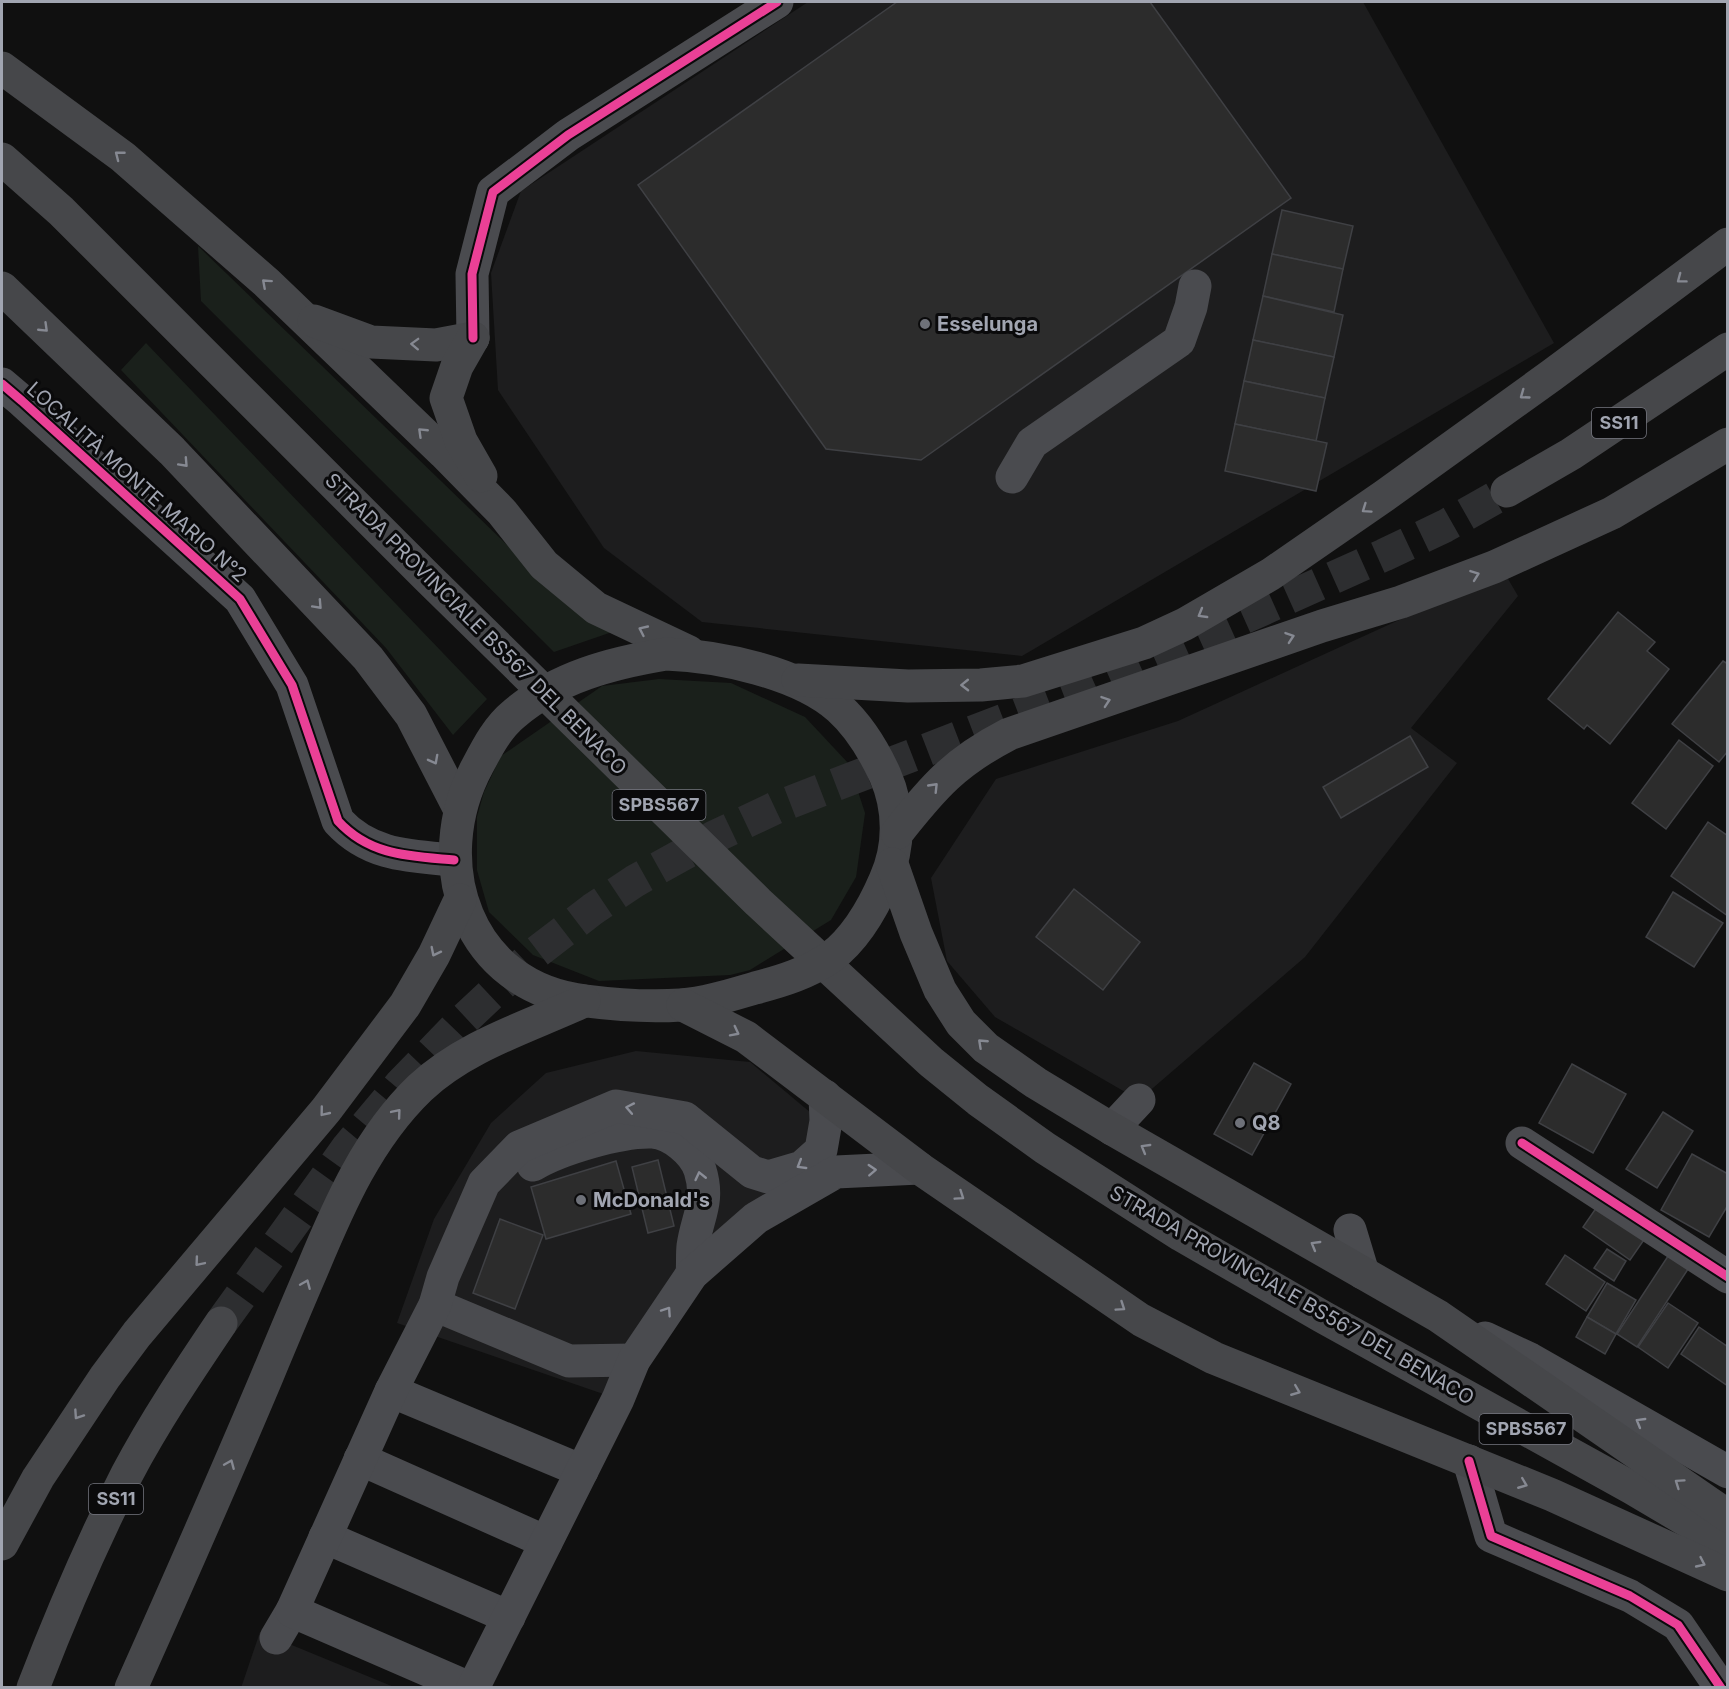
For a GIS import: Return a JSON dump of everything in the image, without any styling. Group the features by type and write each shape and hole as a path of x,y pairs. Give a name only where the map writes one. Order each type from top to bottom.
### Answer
{"highway":[{"path":"2,68 123,157 304,318 502,512 544,565 596,608 696,655"},
{"name":"STRADA PROVINCIALE BS567 DEL BENACO","path":"2,159 61,211 427,578 758,902 931,1062 978,1100 1082,1173 1180,1235 1632,1488 1728,1545"},
{"path":"788,679 908,686 1023,681 1144,643 1185,624 1271,574 1552,375 1728,244"},
{"path":"2,288 172,451 368,658 411,715 460,810"},
{"path":"304,318 371,342 436,345 473,338"},
{"path":"473,338 457,366 446,398 461,441 502,512"},
{"name":"SS11","path":"1507,491 1580,448 1728,349"},
{"path":"1728,444 1612,513 1494,567 1401,602 1322,626 1009,734 980,749 956,766 924,797 895,848 878,896 864,920 849,939 831,957 781,982 721,998 683,1005 584,1001 548,993 524,981 484,945 460,900 454,860 460,810 471,778 492,738 514,714 532,701 595,669 627,660 666,654 696,655 732,662 788,679 820,695 839,709 863,736 877,757 890,787 895,848 915,933 940,990 961,1023 995,1054 1036,1083 1112,1129 1438,1316 1728,1516"},
{"path":"2,1544 67,1431 137,1334 326,1110 398,1015 434,956 460,900"},
{"path":"131,1688 208,1518 336,1213 377,1139 421,1087 456,1059 500,1037 584,1001"},
{"path":"683,1005 746,1037 919,1168 1141,1320 1214,1358 1552,1495 1728,1575"},
{"name":"SS11","path":"33,1688 80,1576 128,1473 154,1427 221,1323"},
{"path":"148,1688 208,1518"}],"street":[{"path":"473,338 472,274 493,192 568,135 777,2"},
{"path":"1012,477 1032,443 1179,341 1191,307 1195,286"},
{"name":"LOCALITÀ MONTE MARIO N°2","path":"2,384 240,600 292,685 338,821 350,834 372,847 400,855 454,860"},
{"path":"825,1096 826,1121 821,1150 802,1167 768,1177 752,1172 685,1119 616,1106 519,1147 484,1183 443,1277 435,1305 392,1391 284,1625 471,1688 618,1399 634,1360 692,1274 756,1218 836,1172 919,1168"},
{"path":"1112,1129 1139,1100"},
{"path":"435,1305 461,1279 494,1199 515,1176 550,1155 633,1133 654,1132 680,1142 700,1168 705,1202 693,1245 692,1274"},
{"path":"1522,1143 1728,1277"},
{"path":"722,1248 725,1150"},
{"path":"1350,1230 1363,1272"},
{"path":"435,1305 569,1361 634,1360"},
{"path":"1438,1316 1530,1359 1728,1472"},
{"path":"392,1391 582,1470"},
{"path":"360,1459 546,1542"},
{"path":"1469,1461 1491,1536 1630,1596 1678,1625 1721,1688"},
{"path":"325,1537 509,1617"}],"shaded area":[{"path":"808,2 1363,2 1554,343 1022,656 702,622 604,548 498,390 491,273 521,191"},
{"path":"198,246 563,599 612,632 554,652 201,301"},
{"path":"146,343 487,699 453,735 386,648 121,370"},
{"path":"1504,572 1518,596 1411,728 1457,763 1305,957 1139,1100 995,1017 947,961 931,878 996,779 1178,721"},
{"path":"659,679 731,683 805,717 849,764 865,813 856,877 831,920 750,970 730,975 599,981 533,955 489,912 477,870 477,817 484,792 501,756 602,686"},
{"path":"636,1051 750,1062 811,1113 836,1172 692,1274 618,1399 397,1323 434,1219 491,1123 546,1073"},
{"path":"260,1632 394,1687 241,1688"}],"building":[{"name":"Esselunga","path":"897,2 1150,2 1291,198 921,460 826,449 638,185"},
{"path":"1282,210 1353,226 1343,269 1272,254"},
{"path":"1272,254 1343,269 1334,312 1263,296"},
{"path":"1263,296 1343,315 1334,357 1253,340"},
{"path":"1253,340 1334,357 1325,398 1244,381"},
{"path":"1244,381 1325,398 1316,441 1235,424"},
{"path":"1235,424 1327,443 1316,491 1225,471"},
{"path":"1618,612 1655,642 1647,651 1669,669 1610,744 1587,725 1584,729 1548,699"},
{"path":"1723,661 1728,664 1728,751 1719,762 1672,724"},
{"path":"1410,736 1428,767 1341,818 1323,787"},
{"path":"1679,740 1713,766 1666,829 1632,803"},
{"path":"1708,822 1728,836 1728,916 1671,876"},
{"path":"1074,889 1140,942 1103,990 1036,937"},
{"path":"1673,892 1723,923 1694,967 1646,937"},
{"path":"1254,1063 1291,1084 1252,1155 1214,1134"},
{"path":"1572,1064 1626,1094 1593,1153 1539,1123"},
{"path":"1663,1112 1693,1131 1657,1188 1626,1169"},
{"path":"1692,1154 1728,1174 1728,1205 1709,1237 1661,1210"},
{"path":"658,1160 674,1226 648,1233 632,1167"},
{"name":"McDonald's","path":"616,1161 631,1214 546,1239 531,1187"},
{"path":"1601,1201 1648,1234 1630,1260 1583,1227"},
{"path":"500,1219 543,1235 515,1309 473,1293"},
{"path":"1607,1249 1626,1261 1614,1281 1594,1268"},
{"path":"1672,1250 1692,1263 1637,1347 1617,1334"},
{"path":"1565,1255 1605,1282 1586,1311 1546,1284"},
{"path":"1607,1283 1636,1300 1616,1334 1587,1317"},
{"path":"1668,1303 1698,1323 1668,1368 1638,1347"},
{"path":"1587,1317 1616,1334 1605,1354 1576,1337"},
{"path":"1699,1327 1728,1347 1728,1386 1681,1354"}],"tunnel":[{"path":"221,1323 348,1147 400,1085 455,1028 533,955 593,909 635,881 714,837 775,808 1082,690 1384,555 1445,526 1507,491"}],"cycle path":[{"path":"473,338 472,274 493,192 568,135 777,2"},
{"path":"2,384 240,599 292,685 338,821 350,833 377,848 406,855 454,860"},
{"path":"1522,1143 1728,1277"},
{"path":"1469,1461 1491,1536 1630,1596 1678,1625 1721,1688"}],"place":[{"name":"Esselunga","path":"925,324"},
{"name":"Q8","path":"1240,1123"},
{"name":"McDonald's","path":"581,1200"}]}
